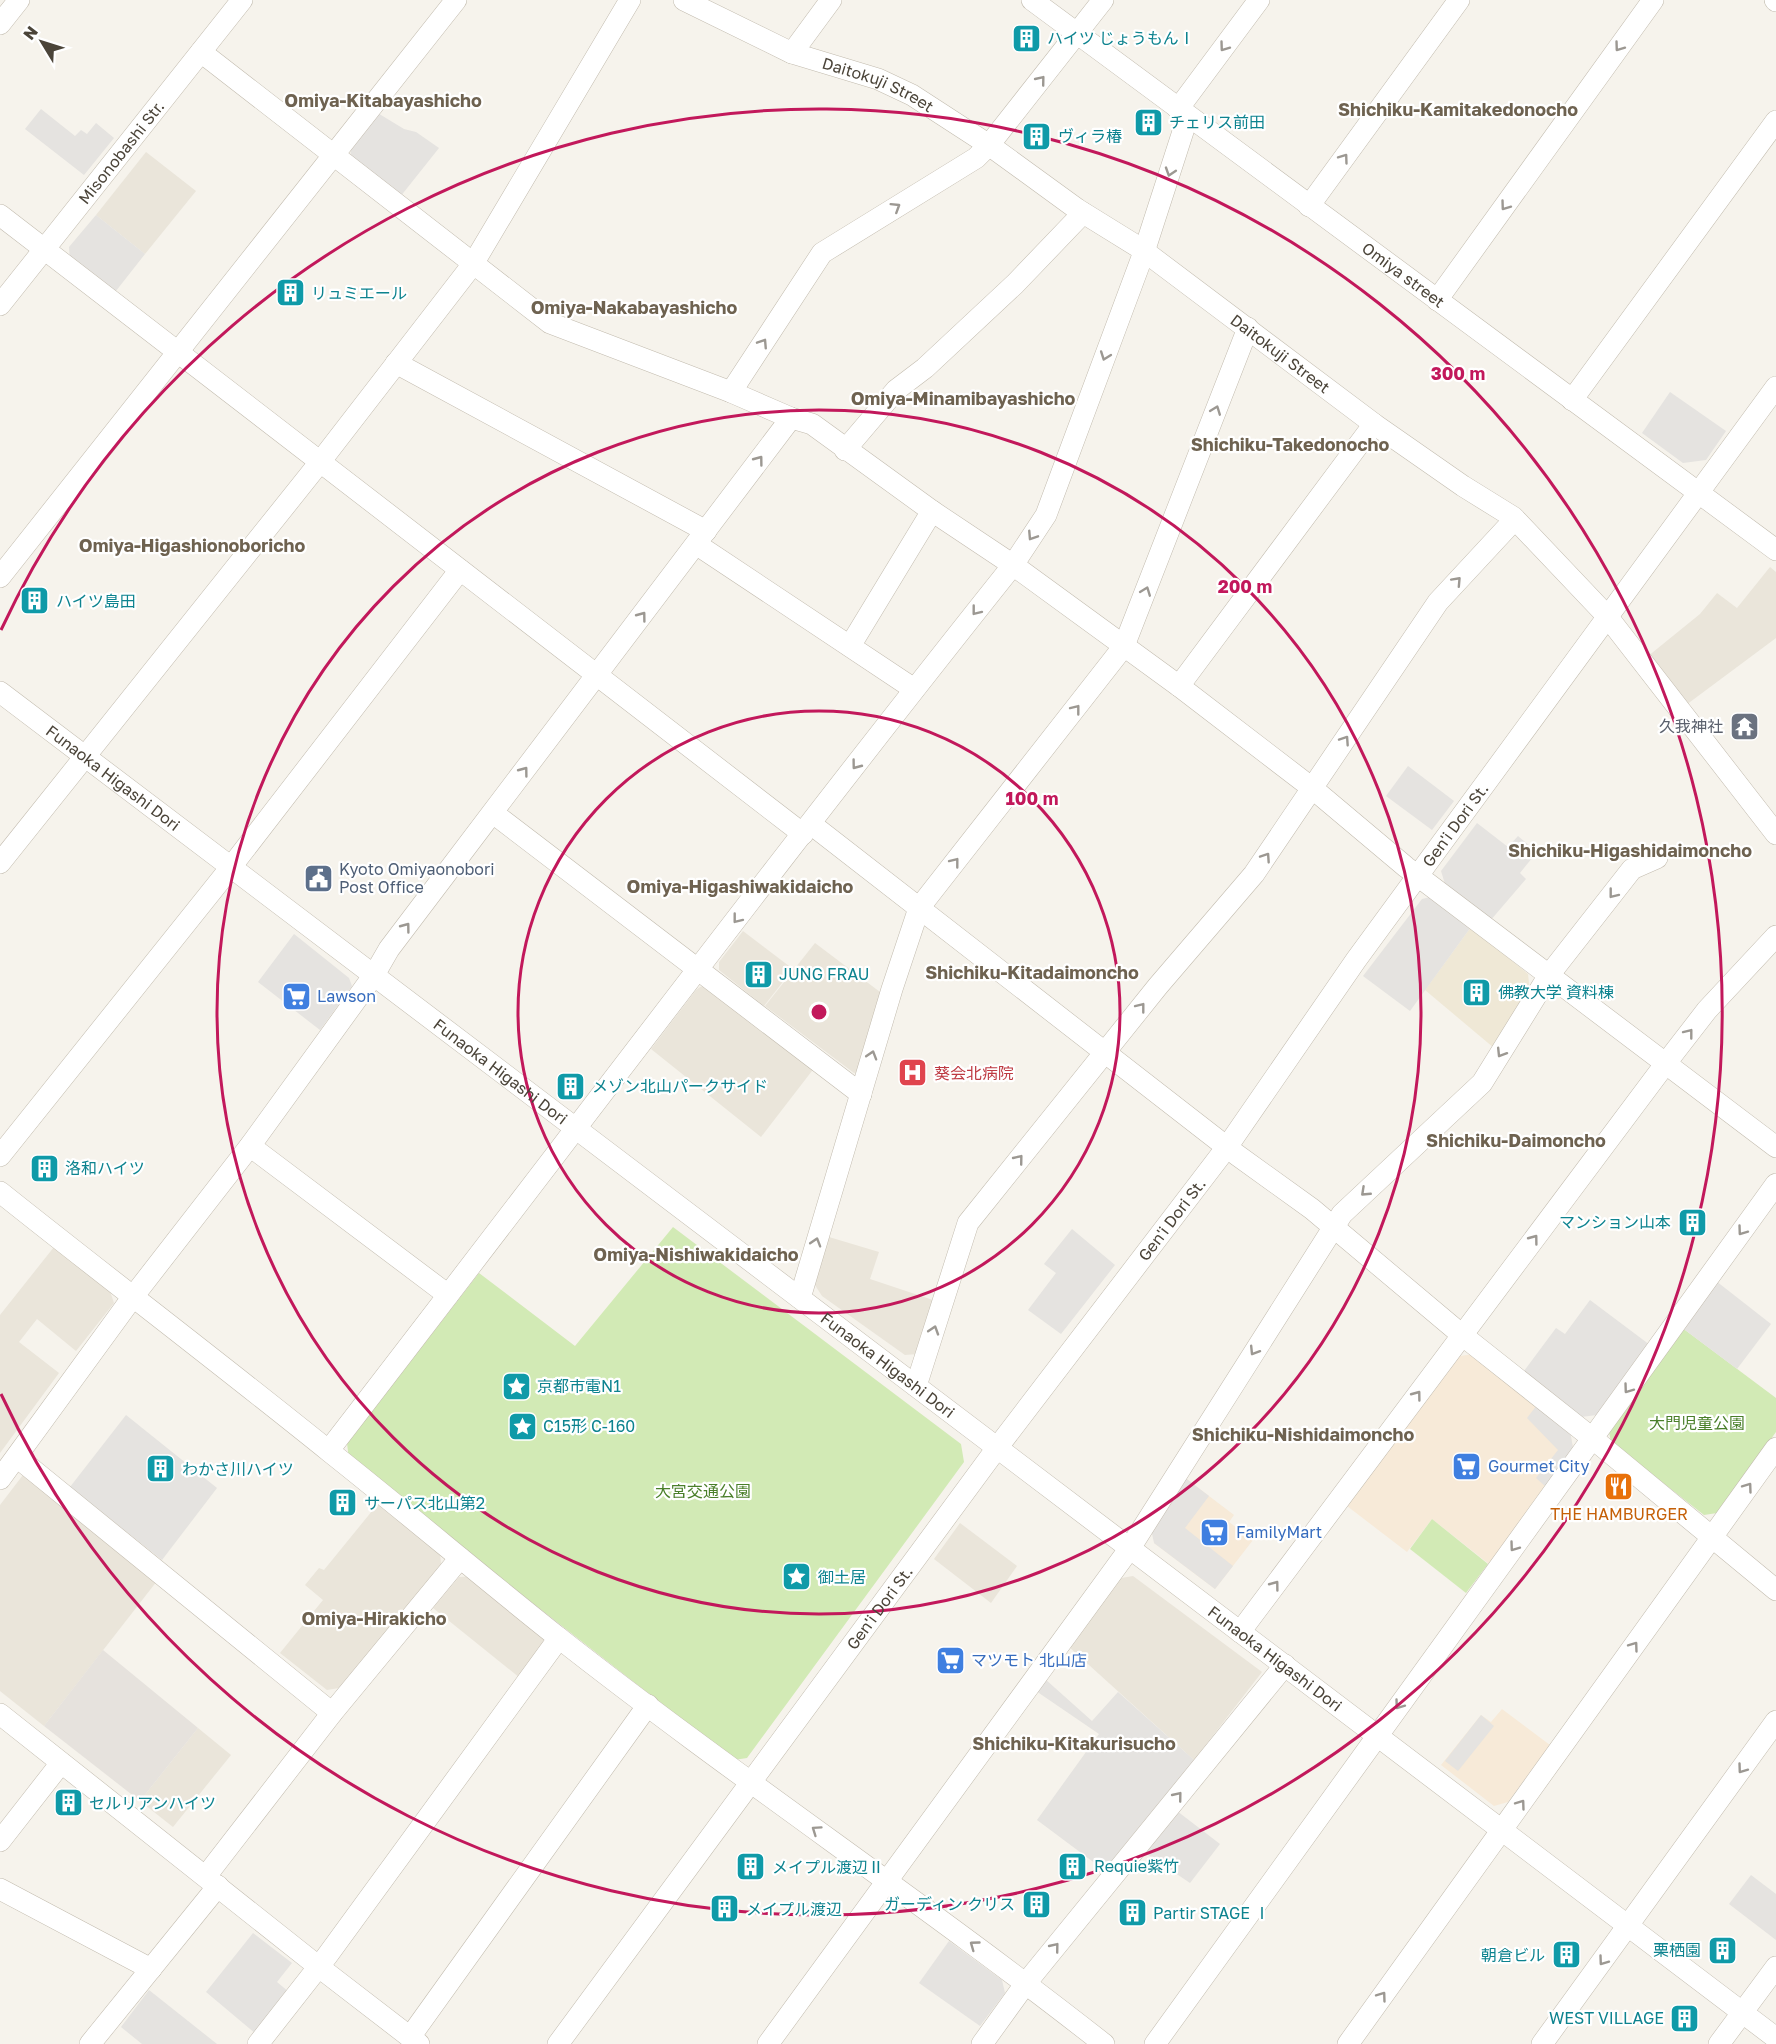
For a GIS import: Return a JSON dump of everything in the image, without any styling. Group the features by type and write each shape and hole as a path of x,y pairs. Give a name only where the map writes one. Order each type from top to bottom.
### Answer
{"street":[{"path":"0,24 19,0"},
{"name":"Misonobashi Str.","path":"0,305 242,0"},
{"path":"0,576 456,0"},
{"path":"0,863 320,462 473,264 630,0"},
{"name":"Daitokuji Street","path":"684,0 792,53 878,79 912,95 989,145 1083,213 1144,252 1374,424 1515,519 1606,616 1773,823"},
{"path":"792,53 831,0"},
{"name":"Omiya street","path":"1032,0 1776,550"},
{"path":"731,392 822,253 976,158 989,145 1103,0"},
{"path":"328,1450 577,1129 698,968 1012,565 1046,514 1144,252 1183,113 1259,0"},
{"path":"1309,206 1459,0"},
{"path":"1437,300 1653,0"},
{"path":"201,52 550,323 731,392 791,418 812,424 845,450 1012,565 1179,686 1312,788 1419,877 1776,1147"},
{"path":"1572,400 1776,121"},
{"path":"845,450 896,390 925,368 1016,284 1083,213"},
{"path":"0,215 597,675 919,908 1227,1147 1312,1209 1461,1335 1592,1438 1776,1590"},
{"path":"800,1298 892,989 919,908 1124,646 1248,328"},
{"path":"396,363 701,538 850,646 914,689"},
{"name":"Gen'i Dori St.","path":"558,2044 997,1448 1227,1147 1356,960 1776,387"},
{"path":"0,1479 132,1298 250,1146 374,975 389,949 791,418"},
{"path":"1179,686 1374,424"},
{"path":"850,646 932,512"},
{"path":"916,1386 968,1223 1158,986 1254,874 1438,602 1515,519"},
{"path":"0,1156 231,867 460,570"},
{"name":"Funaoka Higashi Dori","path":"0,692 1776,2038"},
{"path":"493,813 861,1094"},
{"path":"768,2044 1130,1548 1342,1214 1482,1083 1549,975 1632,869 1657,858"},
{"path":"1240,1632 1666,1063 1707,1010 1776,936"},
{"path":"250,1146 448,1295"},
{"path":"1155,2044 1776,1184"},
{"path":"0,1192 328,1450 559,1638 751,1784 1026,1983 1104,2044"},
{"path":"1348,2044 1776,1448"},
{"path":"17,1457 332,1713"},
{"path":"90,2044 151,1969 332,1713 460,1558"},
{"path":"258,2044 319,1967 559,1638"},
{"path":"982,2044 1026,1983 1285,1665"},
{"path":"0,1714 414,2040 648,1705"},
{"path":"1542,2044 1776,1721"},
{"path":"0,1841 61,1763"},
{"path":"0,1889 151,1969"},
{"path":"1719,2044 1776,1967"}],"shaded area":[{"path":"41,109 75,136 81,130 87,134 96,123 114,138 84,175 25,129"},
{"path":"376,112 404,129 416,132 439,148 400,197 351,158 350,145"},
{"path":"146,152 196,191 145,254 96,215"},
{"path":"96,215 145,254 112,296 70,262 69,247"},
{"path":"1670,392 1726,431 1706,460 1683,463 1642,433"},
{"path":"1770,567 1776,572 1776,638 1686,705 1647,657 1700,614 1717,593 1737,608"},
{"path":"1408,766 1454,801 1432,830 1386,796"},
{"path":"1477,823 1508,847 1518,836 1537,852 1520,873 1526,879 1490,921 1445,884 1441,871"},
{"path":"1430,897 1471,927 1410,1011 1363,976 1422,899"},
{"name":"佛教大学 資料棟","path":"1471,927 1528,974 1530,992 1494,1048 1425,990"},
{"name":"JUNG FRAU","path":"743,931 793,969 764,1006 719,970 719,962"},
{"name":"Lawson","path":"294,934 349,978 352,986 320,1030 258,982"},
{"path":"815,943 884,995 862,1071 854,1073 765,1006"},
{"path":"706,985 815,1067 761,1137 651,1049 696,990"},
{"path":"1072,1229 1115,1265 1061,1334 1028,1310 1056,1273 1044,1264"},
{"path":"829,1237 879,1252 870,1279 933,1300 918,1354 905,1355 822,1296 813,1282"},
{"path":"54,1247 110,1291 114,1303 76,1351 37,1319 19,1342 59,1373 0,1453 0,1315"},
{"path":"1716,1281 1771,1324 1737,1369 1681,1327"},
{"path":"1590,1300 1650,1345 1597,1415 1581,1417 1524,1371 1556,1328 1565,1334"},
{"name":"Gourmet City","path":"1474,1354 1570,1431 1573,1448 1489,1564 1432,1519 1407,1552 1347,1506 1460,1356"},
{"path":"1537,1405 1570,1431 1573,1448 1545,1486 1536,1478 1558,1450 1527,1418"},
{"path":"126,1415 217,1488 162,1560 70,1487"},
{"path":"23,1475 157,1581 44,1726 0,1691 0,1505"},
{"path":"1184,1477 1234,1515 1229,1522 1253,1540 1215,1589 1154,1543"},
{"path":"1184,1477 1209,1496 1185,1528 1233,1566 1215,1589 1154,1543 1151,1529"},
{"path":"381,1500 440,1551 441,1565 339,1688 327,1690 280,1653 323,1600 305,1585 319,1568 324,1570"},
{"path":"960,1523 1017,1566 991,1603 934,1559"},
{"path":"478,1576 542,1628 544,1645 520,1678 433,1608 459,1577"},
{"path":"1133,1576 1262,1672 1194,1760 1068,1646 1121,1578"},
{"path":"103,1650 198,1728 140,1801 44,1726"},
{"path":"1045,1679 1092,1721 1118,1692 1194,1760 1104,1870 1037,1820 1099,1734 1036,1691"},
{"path":"1502,1709 1550,1745 1508,1802 1494,1806 1441,1765 1481,1715 1491,1722"},
{"path":"1481,1715 1494,1726 1458,1771 1445,1761"},
{"path":"198,1728 231,1755 173,1827 140,1801"},
{"path":"1177,1811 1220,1844 1190,1883 1144,1852"},
{"path":"1751,1875 1776,1894 1776,1940 1729,1904"},
{"path":"253,1933 292,1963 277,1982 289,1992 256,2034 206,1992"},
{"path":"949,1941 1002,1980 1005,1993 980,2026 919,1983"},
{"path":"149,1990 217,2044 142,2044 121,2027"}],"green space":[{"name":"大宮交通公園","path":"673,1227 961,1444 964,1462 747,1758 734,1760 349,1460 347,1443 479,1273 575,1346"},
{"name":"大門児童公園","path":"1681,1327 1776,1398 1776,1432 1717,1513 1704,1515 1611,1442 1608,1427"},
{"path":"1432,1519 1488,1564 1466,1593 1410,1549"}],"place":[{"name":"ハイツ じょうもんⅠ","path":"1026,38"},
{"name":"チェリス前田","path":"1148,122"},
{"name":"ヴィラ椿","path":"1037,136"},
{"name":"リュミエール","path":"290,293"},
{"name":"ハイツ島田","path":"35,601"},
{"name":"久我神社","path":"1744,726"},
{"name":"Kyoto Omiyaonobori Post Office","path":"318,878"},
{"name":"JUNG FRAU","path":"758,974"},
{"name":"佛教大学 資料棟","path":"1477,992"},
{"name":"Lawson","path":"296,996"},
{"name":"葵会北病院","path":"913,1073"},
{"name":"メゾン北山パークサイド","path":"571,1086"},
{"name":"洛和ハイツ","path":"44,1168"},
{"name":"マンション山本","path":"1692,1222"},
{"name":"京都市電N1","path":"516,1386"},
{"name":"C15形 C-160","path":"522,1426"},
{"name":"Gourmet City","path":"1467,1466"},
{"name":"わかさ川ハイツ","path":"161,1469"},
{"name":"THE HAMBURGER","path":"1619,1486"},
{"name":"サーパス北山第2","path":"343,1503"},
{"name":"FamilyMart","path":"1215,1532"},
{"name":"御土居","path":"797,1577"},
{"name":"マツモト 北山店","path":"950,1660"},
{"name":"セルリアンハイツ","path":"68,1803"},
{"name":"Requie紫竹","path":"1073,1866"},
{"name":"メイプル渡辺Ⅱ","path":"751,1867"},
{"name":"ガーディン クリス","path":"1036,1904"},
{"name":"メイプル渡辺","path":"725,1909"},
{"name":"Partir STAGE Ⅰ","path":"1132,1913"},
{"name":"栗栖園","path":"1722,1950"},
{"name":"朝倉ビル","path":"1566,1955"},
{"name":"WEST VILLAGE","path":"1685,2018"}],"district":[{"name":"Omiya-Kitabayashicho","path":"383,100"},
{"name":"Shichiku-Kamitakedonocho","path":"1458,109"},
{"name":"Omiya-Nakabayashicho","path":"634,307"},
{"name":"Omiya-Minamibayashicho","path":"963,398"},
{"name":"Shichiku-Takedonocho","path":"1290,444"},
{"name":"Omiya-Higashionoboricho","path":"192,545"},
{"name":"Shichiku-Higashidaimoncho","path":"1630,850"},
{"name":"Omiya-Higashiwakidaicho","path":"740,886"},
{"name":"Shichiku-Kitadaimoncho","path":"1032,972"},
{"name":"Shichiku-Daimoncho","path":"1516,1140"},
{"name":"Omiya-Nishiwakidaicho","path":"696,1254"},
{"name":"Shichiku-Nishidaimoncho","path":"1303,1434"},
{"name":"Omiya-Hirakicho","path":"374,1618"},
{"name":"Shichiku-Kitakurisucho","path":"1074,1743"}]}
